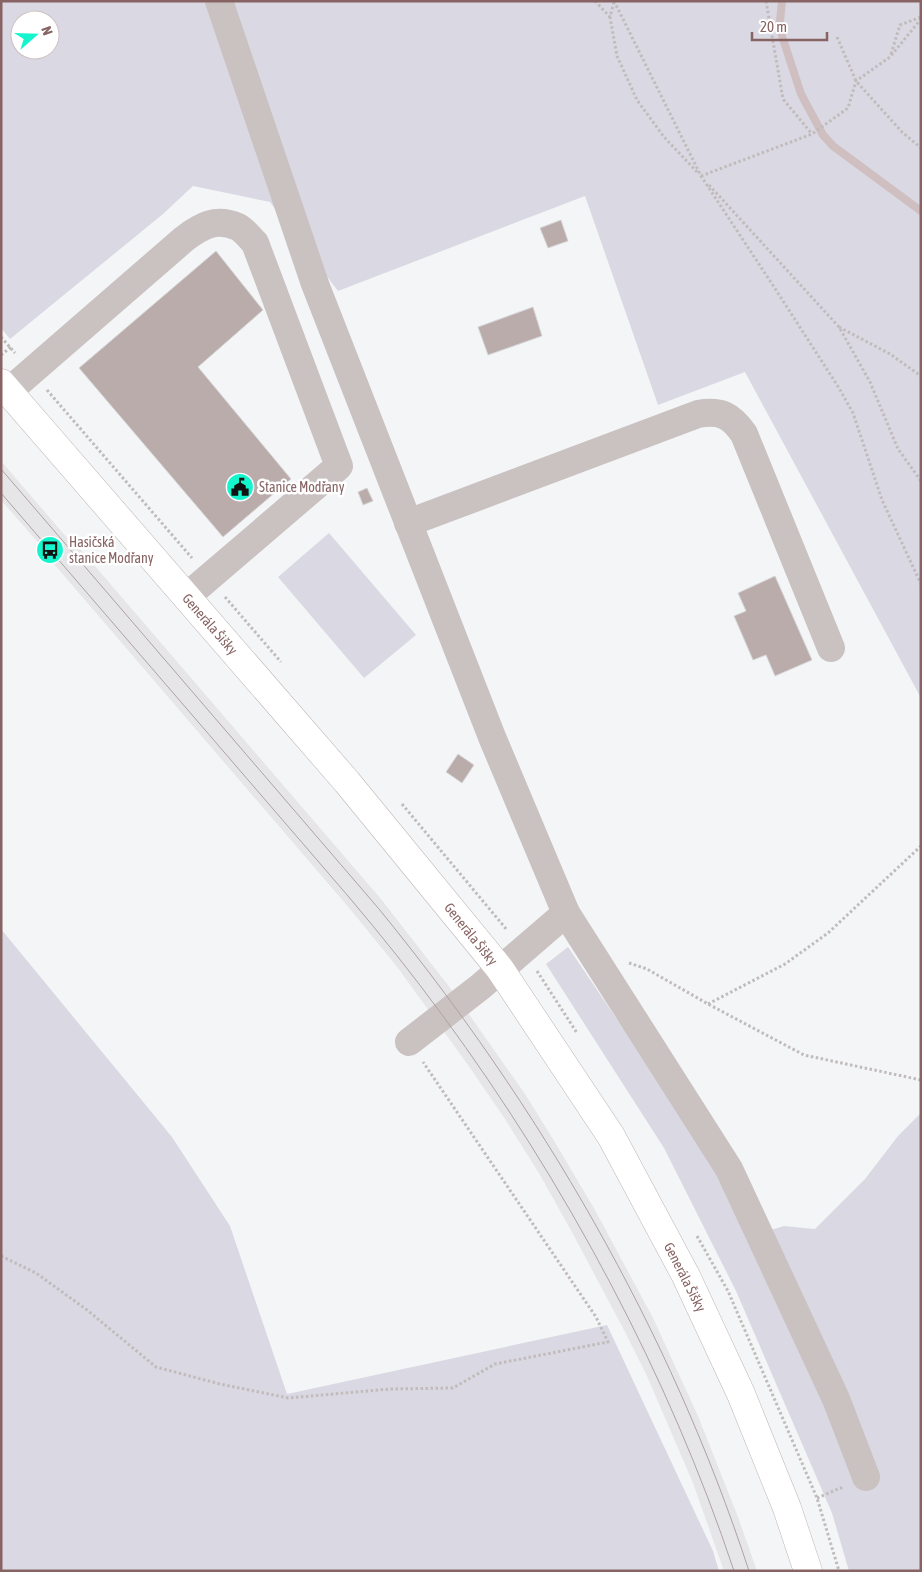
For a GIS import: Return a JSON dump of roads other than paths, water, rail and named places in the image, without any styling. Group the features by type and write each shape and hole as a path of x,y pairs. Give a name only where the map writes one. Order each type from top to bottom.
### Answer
{"main road":[{"name":"Generála Šišky","path":"5,387 347,782 500,969 611,1136 686,1276 741,1394 787,1508 808,1571"}],"lane":[{"path":"219,1 315,284 492,737 566,913 729,1169 836,1399 866,1477"},
{"path":"5,387 200,227 218,222 239,227 255,243 338,466 186,597"},
{"path":"408,523 698,414 711,412 725,416 736,423 744,434 831,648"},
{"path":"409,1042 480,987 566,913"}],"waterway":[{"path":"782,1 780,21 782,36 801,94 823,135 833,146 921,211"}],"tram line":[{"path":"1,469 379,909 438,984 493,1061 546,1141 594,1223 639,1307 680,1393 717,1481 749,1571"},
{"path":"1,493 397,955 488,1079 572,1213 646,1353 708,1498 734,1571"}],"place":[{"name":"Stanice Modřany","path":"240,487"},
{"name":"Hasičská stanice Modřany","path":"50,550"}]}
